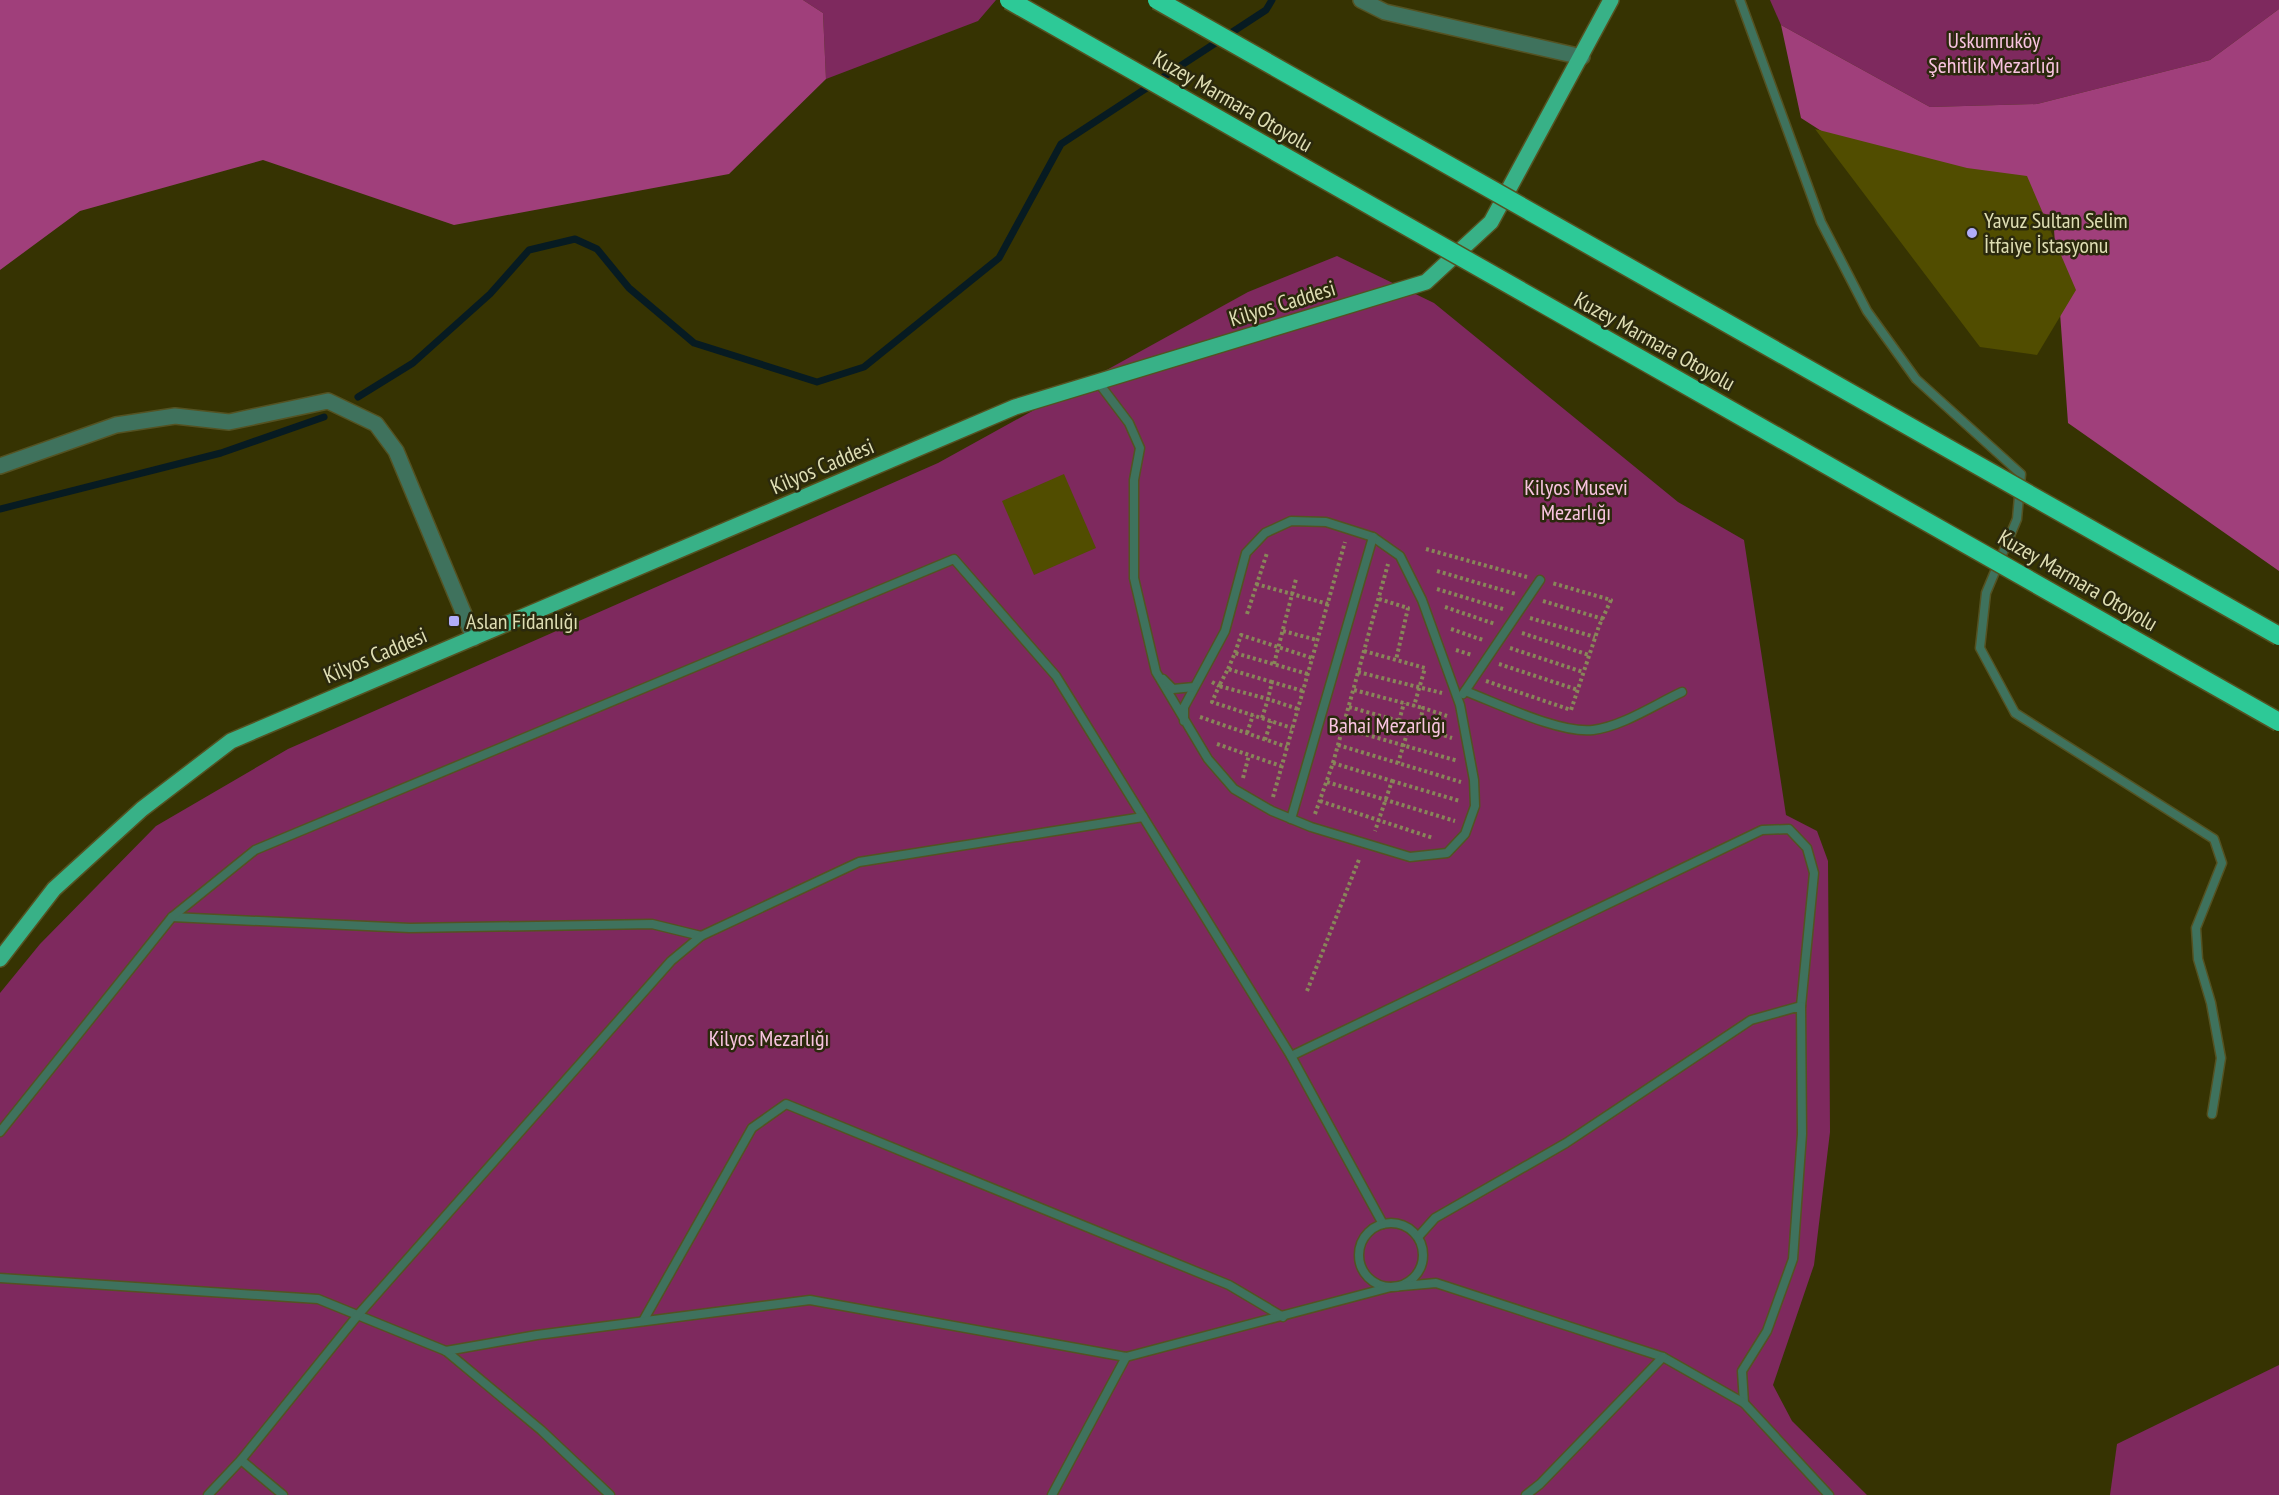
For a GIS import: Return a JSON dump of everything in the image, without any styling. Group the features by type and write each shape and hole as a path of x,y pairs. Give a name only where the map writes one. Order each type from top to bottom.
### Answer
{"highway":[{"name":"Kuzey Marmara Otoyolu","path":"1009,0 2279,722"},
{"path":"1157,0 2279,636"}],"main road":[{"name":"Kilyos Caddesi","path":"0,959 54,889 142,809 231,741 1015,407 1426,282 1491,222 1611,0"}],"street":[{"path":"1361,0 1385,12 1582,57"},
{"path":"0,466 116,425 175,416 229,422 328,401 376,424 396,451 474,638"}],"lane":[{"path":"1740,0 1821,222 1867,311 1916,379 2021,474 2018,519 1986,593 1980,648 2015,713 2214,839 2222,863 2196,928 2198,959 2211,1003 2221,1058 2212,1114"},
{"path":"1098,382 1129,423 1140,448 1134,480 1134,578 1156,672 1208,759 1239,792 1269,809 1311,827 1368,846 1410,858 1447,853 1465,834 1475,806 1475,787 1463,721 1461,696 1422,600 1400,556 1373,537 1326,522 1291,521 1265,533 1246,553 1225,631 1194,687 1184,716"},
{"path":"1291,819 1373,537"},
{"path":"0,1132 172,916 255,850 954,559 1056,676 1291,1056 1383,1224"},
{"path":"1461,696 1540,580"},
{"path":"1156,672 1173,689 1194,687"},
{"path":"1461,696 1560,727 1592,730 1628,718 1682,692"},
{"path":"208,1495 241,1460 358,1316 671,961 701,936 859,862 1143,817"},
{"path":"1291,1056 1762,830 1789,829 1807,848 1814,873 1801,1006 1802,1134 1793,1259 1767,1331 1742,1371 1744,1403"},
{"path":"172,916 410,928 652,924 701,936"},
{"path":"1418,1237 1435,1218 1566,1143 1751,1020 1801,1006"},
{"path":"644,1321 752,1128 786,1104 1228,1285 1283,1317"},
{"path":"446,1351 537,1335 810,1300 1126,1357 1283,1317 1391,1287 1410,1280 1418,1272 1423,1249 1418,1237 1407,1227 1398,1223 1383,1224 1371,1230 1363,1239 1359,1260 1363,1270 1378,1284 1391,1287 1436,1283 1663,1357 1744,1403 1829,1495"},
{"path":"0,1278 318,1299 446,1351 541,1430 610,1495"},
{"path":"1052,1495 1126,1357"},
{"path":"1526,1495 1540,1484 1663,1357"},
{"path":"241,1460 283,1495"}],"path":[{"path":"1269,809 1349,529"},
{"path":"1268,548 1235,653 1212,702 1292,728"},
{"path":"1426,549 1611,600 1571,710 1474,677"},
{"path":"1311,827 1333,763 1392,550"},
{"path":"1274,664 1296,579"},
{"path":"1257,584 1328,604"},
{"path":"1379,599 1408,608 1396,660"},
{"path":"1451,629 1583,672"},
{"path":"1283,631 1317,640"},
{"path":"1240,635 1312,658"},
{"path":"1456,650 1578,690"},
{"path":"1364,651 1425,668 1414,706"},
{"path":"1235,653 1308,674"},
{"path":"1228,669 1303,692"},
{"path":"1358,672 1461,696"},
{"path":"1200,676 1219,686 1298,709"},
{"path":"1262,718 1272,682"},
{"path":"1354,690 1463,721"},
{"path":"1399,721 1404,703"},
{"path":"1349,707 1468,743"},
{"path":"1419,727 1423,708"},
{"path":"1247,733 1253,715"},
{"path":"1184,716 1247,733 1287,747"},
{"path":"1265,740 1271,721"},
{"path":"1398,763 1410,724"},
{"path":"1343,728 1471,765"},
{"path":"1194,736 1281,766"},
{"path":"1338,745 1475,787"},
{"path":"1239,792 1249,755"},
{"path":"1333,763 1475,806"},
{"path":"1306,992 1379,820 1392,781"},
{"path":"1327,782 1468,825"},
{"path":"1320,801 1454,846"}],"green space":[{"path":"803,0 996,0 978,21 826,79 823,13"},
{"name":"Uskumruköy Şehitlik Mezarlığı","path":"1770,0 2279,0 2279,9 2210,60 2037,104 1930,107 1781,25"},
{"name":"Kilyos Mezarlığı","path":"1337,256 1434,303 1678,502 1744,540 1786,815 1817,831 1828,861 1830,1132 1814,1265 1773,1385 1792,1421 1867,1495 0,1495 0,993 40,944 156,826 288,749 938,463 1248,292"},
{"path":"2279,1365 2279,1495 2110,1495 2117,1444"}],"shaded area":[{"path":"0,0 803,0 823,13 826,79 729,174 454,225 263,160 80,211 0,270"},
{"path":"2279,9 2279,571 2068,423 2053,216 1887,173 1801,118 1781,25 1930,107 2037,104 2210,60"}],"building":[{"name":"Yavuz Sultan Selim İtfaiye İstasyonu","path":"1815,129 1967,168 2027,176 2076,290 2037,355 1980,347"},
{"path":"1064,474 1096,548 1034,575 1002,501"}],"waterway":[{"path":"358,397 413,363 490,294 529,250 575,239 597,249 629,288 694,343 817,382 864,367 999,258 1061,144 1266,10 1272,0"},
{"path":"0,509 221,453 324,417"}],"place":[{"name":"Yavuz Sultan Selim İtfaiye İstasyonu","path":"1972,233"},
{"name":"Aslan Fidanlığı","path":"454,621"}],"park label":[{"name":"Kilyos Musevi Mezarlığı","path":"1576,500"},
{"name":"Bahai Mezarlığı","path":"1387,725"}]}
